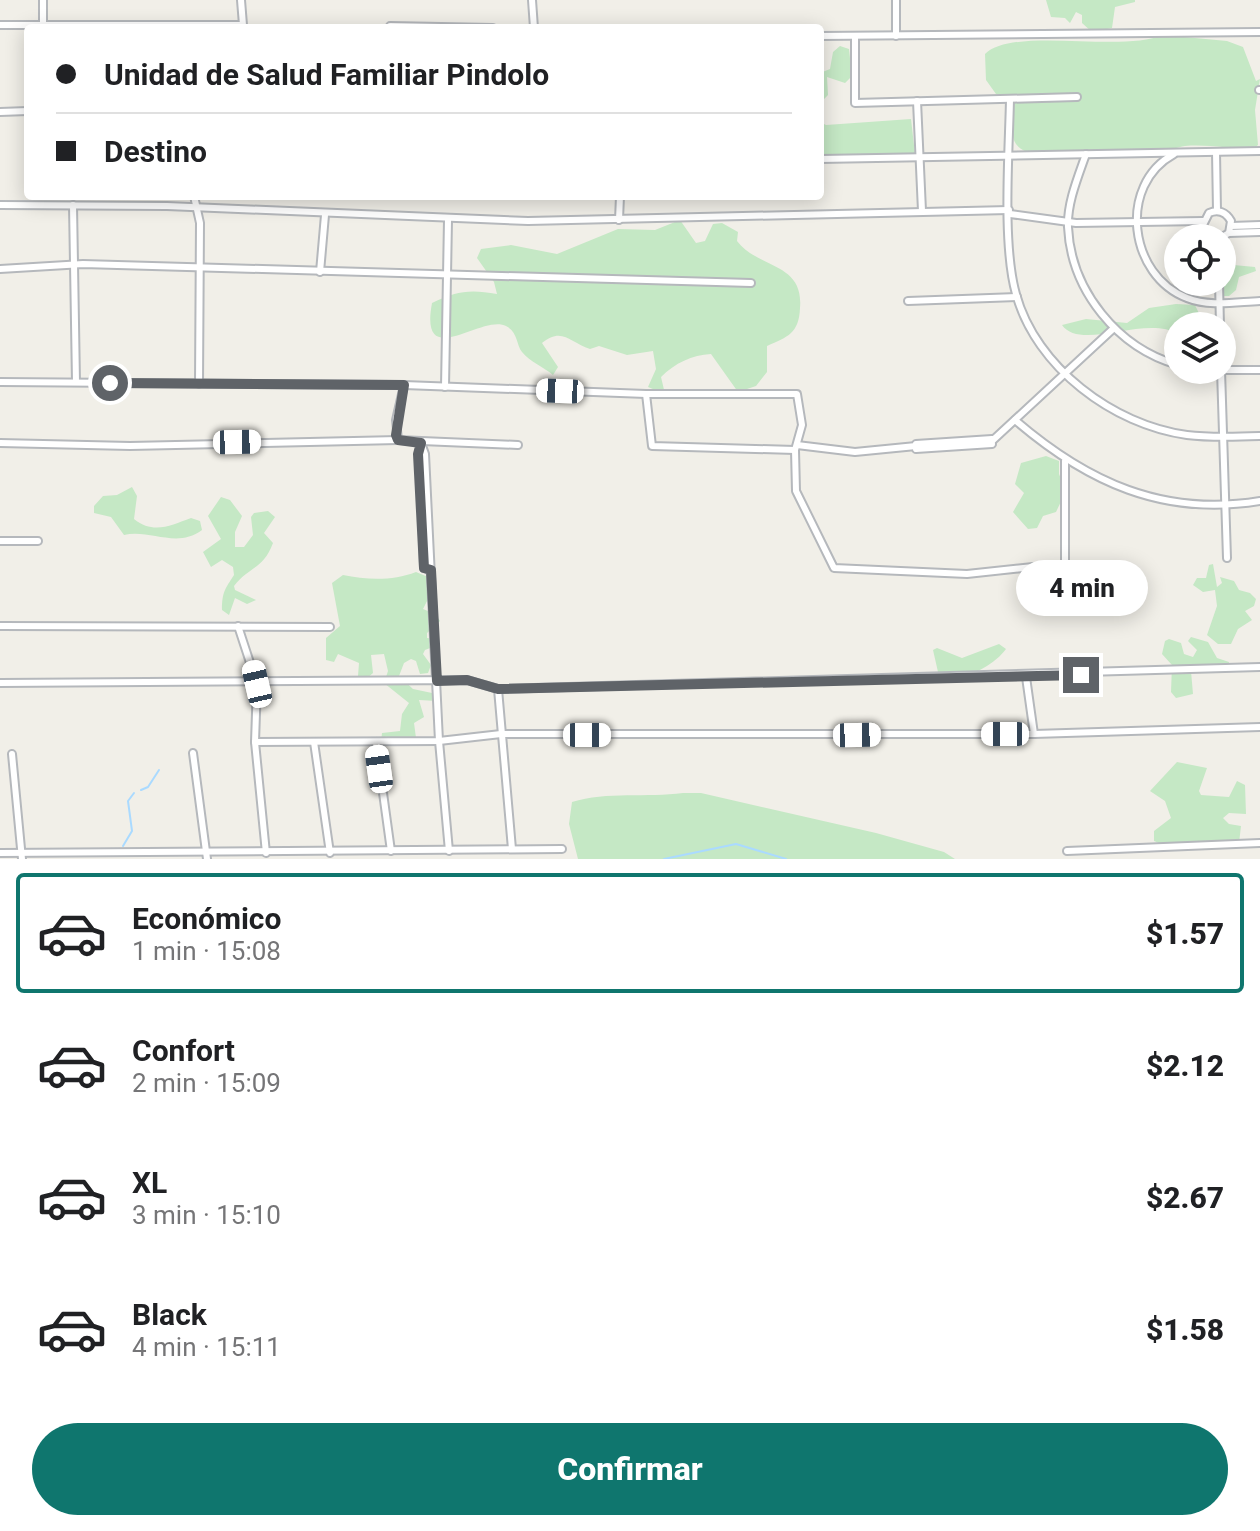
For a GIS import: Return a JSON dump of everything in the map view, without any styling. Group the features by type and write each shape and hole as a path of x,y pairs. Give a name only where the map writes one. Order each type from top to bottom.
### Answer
{"street":[{"path":"43,0 43,24"},
{"path":"241,0 243,24"},
{"path":"532,0 534,24"},
{"path":"896,0 896,36"},
{"path":"0,25 24,25"},
{"path":"824,36 1260,32"},
{"path":"855,36 855,103 1077,97"},
{"path":"1010,99 1010,212 1017,297 1041,344 1065,373 1112,409 1146,424 1184,435 1223,438 1260,436"},
{"path":"917,101 922,211"},
{"path":"0,112 24,111"},
{"path":"824,159 1260,151"},
{"path":"1216,152 1217,211"},
{"path":"1177,153 1147,180 1136,222 1143,253 1159,279 1186,298 1219,303 1260,301"},
{"path":"1086,154 1069,222 1086,292 1114,328 1144,351 1164,359"},
{"path":"195,200 200,223 199,384"},
{"path":"619,220 620,200"},
{"path":"0,205 196,208 448,220 619,220 922,211 1010,212 1069,222 1204,221"},
{"path":"73,205 76,382"},
{"path":"1204,224 1209,213 1217,211 1226,214 1229,224"},
{"path":"320,272 325,215"},
{"path":"445,387 448,220"},
{"path":"1236,228 1260,225"},
{"path":"1236,230 1260,232"},
{"path":"0,269 74,264 448,277 751,283"},
{"path":"1219,296 1219,312"},
{"path":"908,301 1017,297"},
{"path":"646,394 652,446 855,452 992,441 1114,328"},
{"path":"1236,370 1260,370"},
{"path":"0,382 404,385 646,394 797,394 802,413 796,448 798,496 812,517 834,568 967,574 1033,567"},
{"path":"1221,384 1227,558"},
{"path":"398,440 396,420 404,385"},
{"path":"1015,420 1065,461 1085,473 1149,497 1225,506 1260,501"},
{"path":"0,443 130,446 398,440 518,445"},
{"path":"421,443 425,454 427,569 449,851"},
{"path":"1065,461 1065,607"},
{"path":"0,541 38,541"},
{"path":"0,626 330,627"},
{"path":"238,626 257,684 255,742 266,853"},
{"path":"0,683 257,684 467,680 498,689 1026,677 1260,667"},
{"path":"1026,677 1034,734"},
{"path":"498,689 512,849"},
{"path":"255,742 439,741 501,734 1034,734 1260,727"},
{"path":"314,742 330,853"},
{"path":"376,742 391,851"},
{"path":"193,753 206,856"},
{"path":"12,754 22,856"},
{"path":"1067,851 1260,843"},
{"path":"0,853 22,856 206,856 562,849"}],"green space":[{"path":"1046,0 1135,2 1115,7 1112,28 1092,32 1082,23 1082,15 1076,12 1070,23 1065,18 1051,17"},
{"path":"1163,35 1227,41 1243,47 1256,81 1260,79 1255,110 1258,145 1253,149 1185,146 1138,153 1069,150 1034,153 1016,144 1013,96 996,94 986,80 985,54 999,46 1019,42 1121,42"},
{"path":"840,46 849,49 852,76 845,83 827,77 828,95 824,99 824,71 830,69 833,52"},
{"path":"911,119 915,154 824,155 826,125"},
{"path":"680,220 696,243 705,241 713,224 722,223 738,232 737,241 746,250 778,268 795,282 800,308 795,329 767,346 767,372 756,386 738,392 711,354 691,358 666,372 661,377 665,394 648,387 656,369 653,351 627,355 599,346 590,349 561,336 542,343 558,367 553,375 525,355 513,331 506,326 495,324 443,338 435,334 430,324 432,303 463,292 497,294 494,282 477,258 481,249 511,245 557,254 618,229 655,230"},
{"path":"1236,265 1255,267 1256,271 1239,277 1236,290"},
{"path":"1195,305 1198,312 1164,312 1164,329 1084,335 1071,332 1062,325 1086,319 1127,323 1149,308"},
{"path":"1046,456 1059,461 1059,474 1066,491 1056,512 1043,516 1037,528 1028,529 1013,512 1024,493 1015,484 1021,463"},
{"path":"132,487 137,496 134,519 141,524 156,528 191,518 200,521 202,530 183,538 124,535 111,517 94,513 94,506 103,496 117,495"},
{"path":"221,497 230,500 242,516 235,532 235,547 244,547 253,535 251,517 254,513 268,511 275,517 264,533 273,543 269,552 234,586 235,590 256,600 247,604 235,598 229,615 222,610 222,604 234,575 233,567 222,560 211,567 203,552 221,539 208,516"},
{"path":"1213,564 1217,587 1222,583 1220,577 1234,581 1239,590 1250,593 1256,599 1254,606 1245,611 1252,620 1238,629 1231,644 1218,644 1207,635 1217,606 1215,590 1203,592 1193,585 1197,578 1206,578 1209,565"},
{"path":"416,572 428,577 429,597 423,609 435,614 440,621 427,633 427,638 436,639 438,645 425,650 423,654 431,665 428,673 420,674 416,661 411,659 404,663 399,676 413,689 432,693 437,701 419,700 424,717 414,723 416,738 404,745 381,742 382,733 400,731 402,714 409,703 384,683 388,671 384,654 371,655 373,673 366,679 358,676 359,663 338,654 334,662 326,660 326,638 340,626 332,583 343,575 380,579"},
{"path":"1191,637 1208,642 1217,658 1229,662 1228,668 1191,671 1193,694 1176,698 1171,692 1172,665 1162,654 1165,641 1169,639 1181,643 1184,654 1193,657 1197,650 1188,641"},
{"path":"999,644 1006,649 984,668 955,677 938,672 933,650 937,648 962,658"},
{"path":"1177,762 1207,768 1199,791 1201,795 1229,797 1237,781 1245,785 1246,814 1229,813 1223,818 1229,824 1241,826 1239,843 1217,841 1173,845 1154,841 1154,831 1171,818 1165,801 1150,791"},
{"path":"701,793 876,833 944,852 955,859 578,859 569,824 572,802 599,797"}],"waterway":[{"path":"141,790 148,787 159,770"},
{"path":"123,846 132,831 128,801 134,793"},
{"path":"664,859 736,844 786,859"}],"route":[{"path":"110,383 404,385 396,435 398,440 421,443 418,454 424,568 431,570 437,681 467,680 498,689 1081,675"}]}
